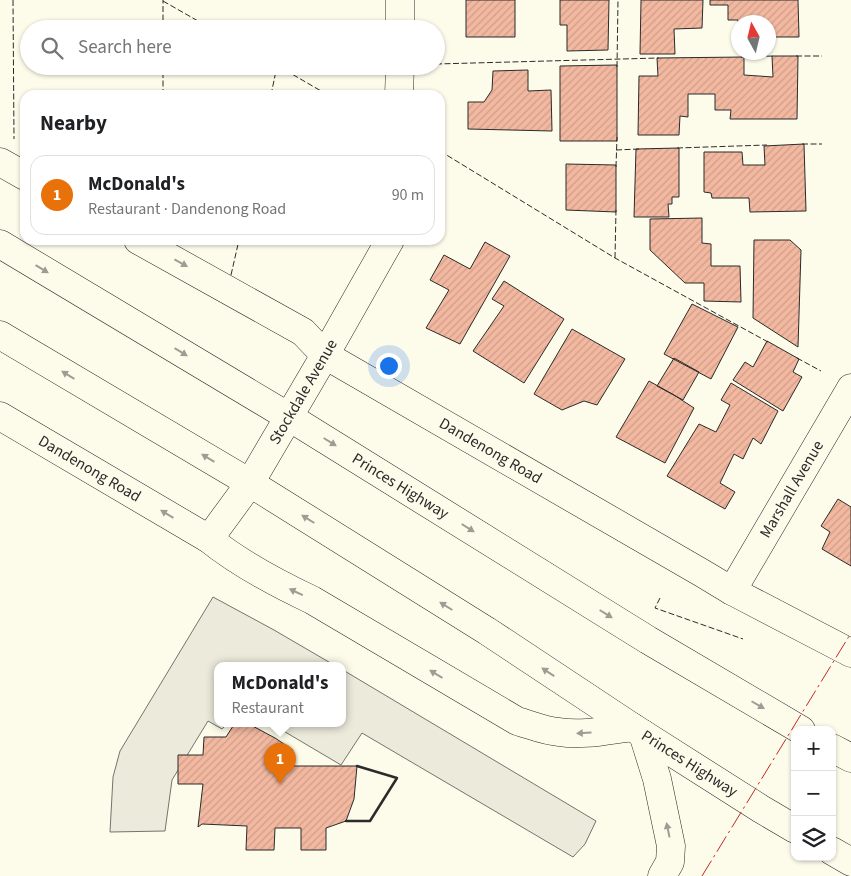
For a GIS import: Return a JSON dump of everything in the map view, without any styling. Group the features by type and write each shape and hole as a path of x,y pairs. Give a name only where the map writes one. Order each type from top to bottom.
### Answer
{"main road":[{"path":"400,0 400,20"},
{"path":"399,90 400,75"},
{"path":"0,162 20,173"},
{"name":"Princes Highway","path":"0,244 289,417 648,640 794,726"},
{"name":"Dandenong Road","path":"147,245 304,332 325,355 732,591 851,653"},
{"name":"Stockdale Avenue","path":"209,539 250,483 387,245"},
{"name":"Princes Highway","path":"0,335 250,483 791,827"},
{"name":"Marshall Avenue","path":"732,591 851,388"},
{"name":"Dandenong Road","path":"0,416 209,539 228,554 284,587 312,600 518,721 543,729 568,733 638,730"},
{"path":"638,730 658,779 671,846 670,862 662,876"},
{"path":"836,750 851,758"},
{"path":"836,853 851,862"}],"shaded area":[{"path":"213,597 329,662 214,662 214,724 208,721 172,780 165,831 110,832 113,777 120,751"},
{"path":"346,672 596,821 585,844 573,857 362,733 341,765 277,727 346,727"}],"building":[{"path":"466,0 515,0 515,37 466,37"},
{"path":"560,0 609,0 608,50 567,51 567,25 560,25"},
{"path":"641,0 703,0 702,28 674,29 675,54 640,54"},
{"path":"710,0 798,0 799,37 776,37 776,15 731,15 731,20 728,20 728,5 710,5"},
{"path":"776,56 798,56 797,119 730,119 731,110 715,110 715,94 688,94 688,117 680,116 679,135 638,135 639,76 658,76 657,58 731,57 731,60 744,60 744,75 773,77 772,60 776,60"},
{"path":"617,65 617,141 560,141 560,66"},
{"path":"528,70 528,91 551,90 552,131 468,129 468,102 484,102 492,90 493,71"},
{"path":"804,144 806,211 750,212 749,198 712,198 711,193 704,192 704,152 742,152 743,165 765,165 764,146"},
{"path":"679,148 679,197 672,197 672,204 668,204 669,217 634,217 636,149"},
{"path":"566,164 616,165 616,212 566,210"},
{"path":"702,218 702,243 711,244 711,266 740,266 741,302 704,301 704,283 685,283 650,250 650,219"},
{"path":"754,240 790,240 801,250 798,347 753,318"},
{"path":"485,242 510,256 460,344 426,328 449,290 430,280 444,255 470,269"},
{"path":"504,281 564,319 524,383 473,351 504,306 492,299"},
{"path":"692,304 738,327 711,379 664,354"},
{"path":"572,329 625,359 597,405 584,401 562,410 534,394"},
{"path":"767,341 799,359 793,372 802,377 783,411 733,380 745,362 753,367"},
{"path":"674,358 699,372 683,400 657,386"},
{"path":"649,381 694,408 665,463 616,437"},
{"path":"731,383 778,411 761,444 753,438 743,459 734,454 720,483 735,492 725,509 667,476 699,424 716,432 730,405 721,400"},
{"path":"838,499 851,507 851,566 822,549 830,532 821,526"},
{"path":"232,727 254,727 293,750 285,766 357,766 354,799 346,821 326,828 326,850 301,850 301,828 275,828 274,850 246,850 247,826 202,824 198,827 203,784 178,784 178,755 203,755 204,737 226,737"}],"fence":[{"path":"13,0 14,139"},
{"path":"163,0 163,20"},
{"path":"617,67 618,0"},
{"path":"163,1 196,20"},
{"path":"796,56 822,56"},
{"path":"445,64 659,58"},
{"path":"163,75 163,90"},
{"path":"272,90 275,75"},
{"path":"294,75 319,90"},
{"path":"616,167 617,137"},
{"path":"802,144 822,144"},
{"path":"677,148 767,145"},
{"path":"616,150 639,149"},
{"path":"445,154 615,258 768,342"},
{"path":"615,258 616,210"},
{"path":"231,275 238,245"},
{"path":"797,358 821,371"},
{"path":"660,598 655,608 743,639"}],"wall":[{"path":"346,821 370,821 397,778 357,766"}],"power":[{"path":"702,876 851,633"}],"place":[{"name":"McDonald's","path":"280,784"}]}
